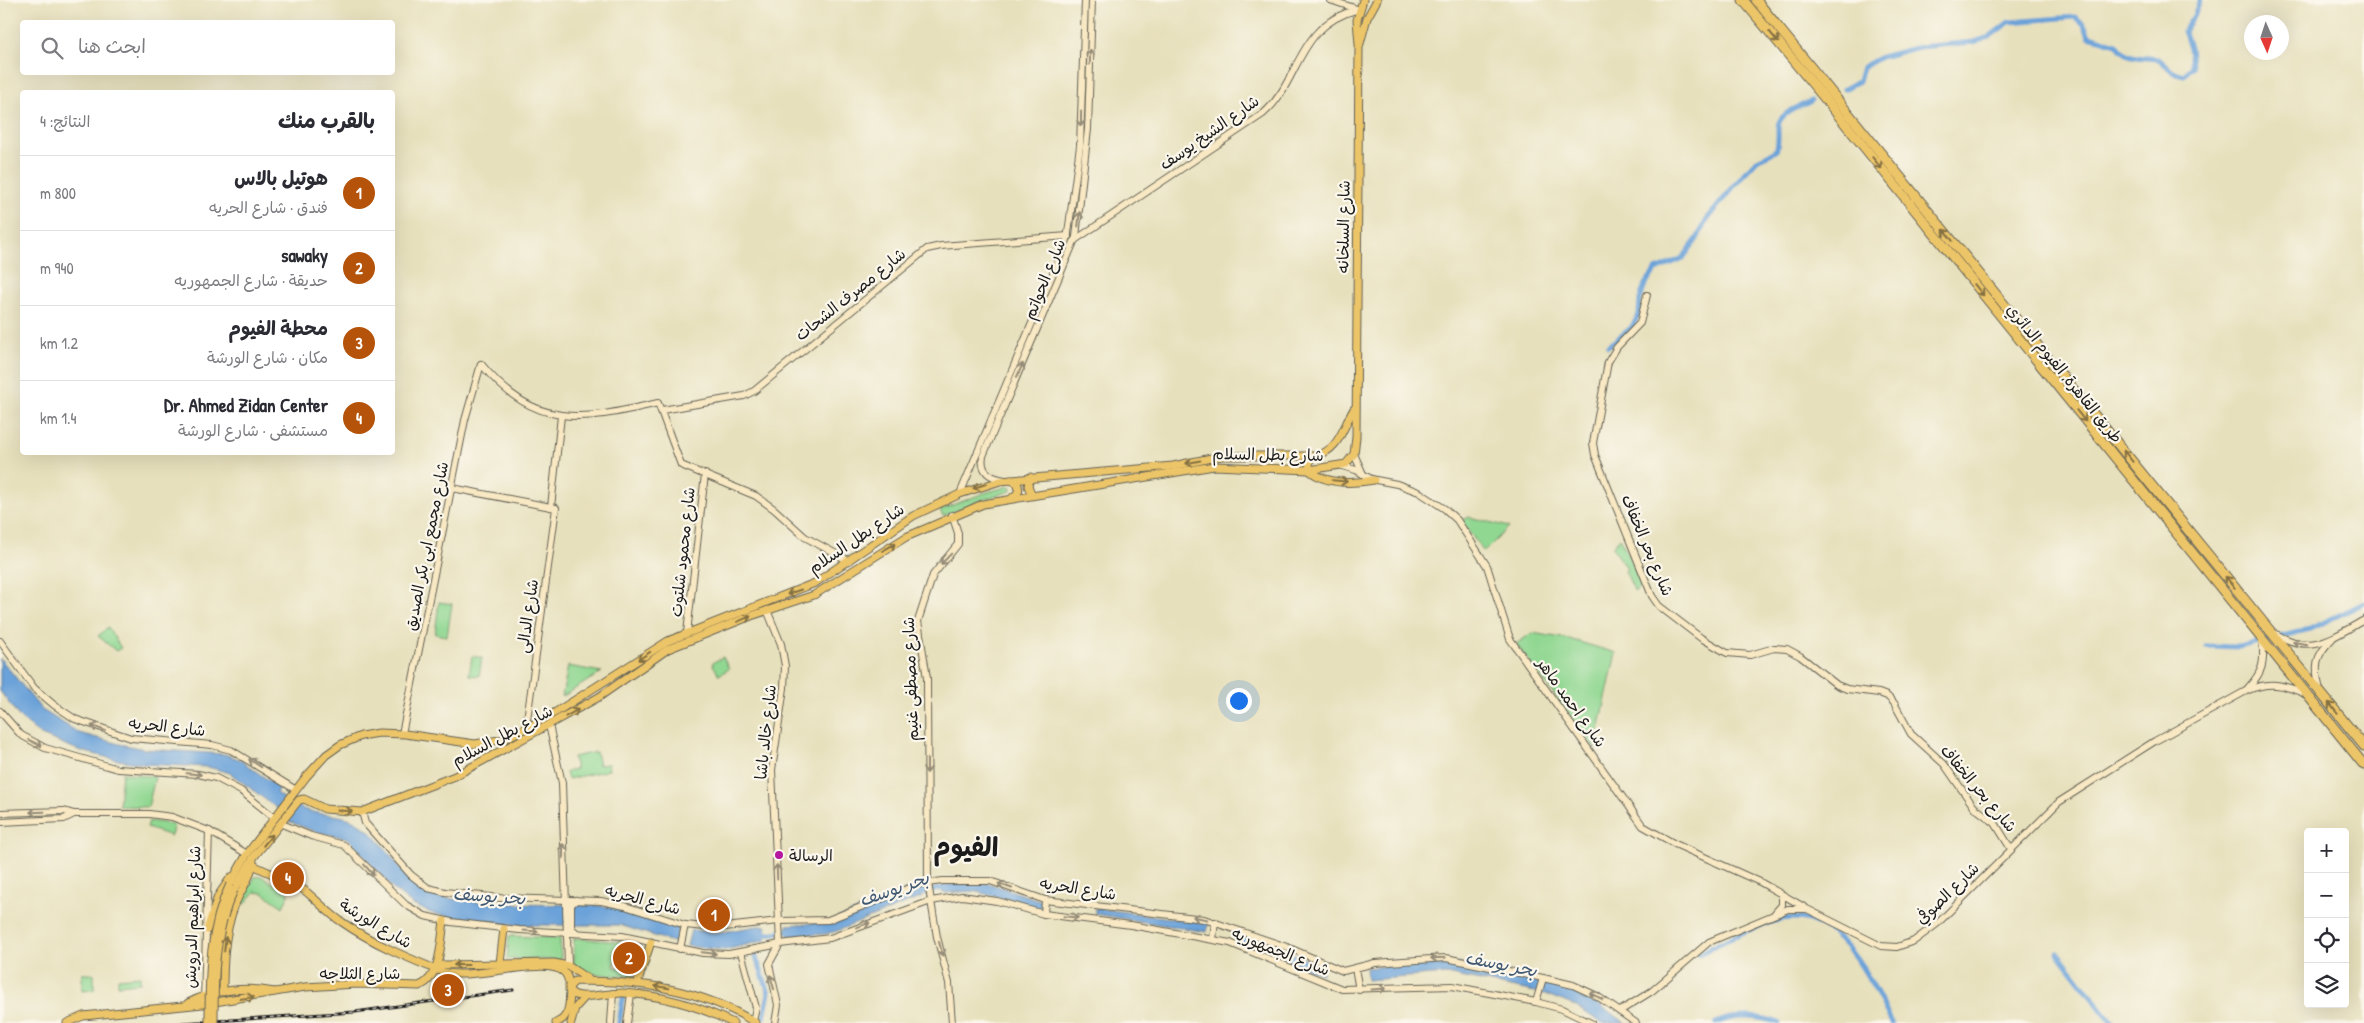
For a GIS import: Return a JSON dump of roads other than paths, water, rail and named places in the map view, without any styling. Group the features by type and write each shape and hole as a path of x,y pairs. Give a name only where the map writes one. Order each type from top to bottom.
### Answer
{"highway":[{"name":"طريق القاهرة, الفيوم الدائري","path":"1743,0 1826,92 2116,442 2364,746"},
{"name":"طريق القاهرة, الفيوم الدائري","path":"1756,0 1812,76"},
{"name":"طريق القاهرة, الفيوم الدائري","path":"1826,92 2108,448 2364,765"},
{"path":"2108,448 2116,442"}],"main road":[{"path":"1359,47 1356,26 1358,9 1363,0"},
{"path":"1359,47 1367,18 1377,0"},
{"name":"شارع السلخانه","path":"1355,407 1359,47"},
{"path":"1354,454 1355,407"},
{"name":"شارع بطل السلام","path":"276,817 319,762 340,745 368,734 402,734 480,744 505,739 556,712 662,644 705,625 801,590 830,574 913,516 984,484 1030,477 1173,466 1227,456 1310,456 1321,454 1337,443 1355,407"},
{"name":"شارع بطل السلام","path":"283,823 299,800 304,799 325,809 362,812 400,799 486,760 620,685 662,653 767,610 806,598 835,582 898,541 952,515 989,502 1223,465 1309,470 1342,466 1349,462 1354,454"},
{"path":"1310,456 1309,470 1322,480 1356,483 1374,480"},
{"path":"1173,466 1175,474"},
{"path":"1030,477 1028,486 1032,494"},
{"path":"1009,480 1014,481 1018,486 1019,491 1013,497"},
{"path":"830,574 830,578 835,582"},
{"path":"713,632 714,622"},
{"path":"705,625 713,632"},
{"path":"610,678 614,684 620,685"},
{"path":"598,686 603,686 608,692"},
{"path":"505,739 505,745 509,748"},
{"path":"480,744 486,746 489,752 486,760"},
{"path":"208,1023 212,940 218,911 276,817"},
{"path":"206,930 218,896 236,871 251,859 283,823"},
{"path":"223,992 224,953 229,920 251,859"},
{"name":"شارع الورشة","path":"251,859 304,891 350,927 420,964 436,968 440,971 466,973 518,968 557,969 567,976 569,989"},
{"path":"214,1023 218,939 236,871"},
{"path":"436,968 444,920"},
{"path":"500,963 504,929"},
{"path":"637,984 651,942"},
{"name":"شارع الورشة","path":"436,968 443,965 546,962 568,966 592,981"},
{"name":"شارع الثلاجه","path":"66,1023 83,1016 203,1004 305,988 356,984 416,986 427,982 436,968"},
{"path":"556,1023 565,1021 568,1011 569,989 575,981 637,984 686,991 755,1022"},
{"name":"شارع الثلاجه","path":"183,1006 204,995 223,992 259,988 277,992"},
{"path":"569,989 575,996 613,993 631,994 683,1003 733,1023"},
{"path":"683,1003 688,998 686,991"},
{"path":"692,1006 692,999 697,995"},
{"path":"571,1023 575,1008 586,996"}],"street":[{"name":"شارع الحواتم","path":"1040,316 1068,236 1080,146 1085,0"},
{"name":"شارع الحواتم","path":"960,494 1075,240 1088,129 1092,0"},
{"path":"1330,0 1358,9"},
{"name":"شارع الشيخ يوسف","path":"1075,240 1263,114 1273,103 1312,37 1337,17 1358,9"},
{"path":"1083,22 1091,23"},
{"name":"شارع مصرف الشحات","path":"662,410 744,396 754,391 927,249 941,246 1068,236"},
{"name":"شارع بحر الخفاف","path":"1647,295 1640,323 1617,347 1608,362 1593,443 1595,455 1654,600 1701,638 1727,653 1750,655 1774,648 1787,649 1800,656 1836,685 1847,689 1879,692 1887,696 1894,703 1911,734 1944,764 1974,807 1995,824 2011,849"},
{"name":"شارع الحواتم","path":"1009,480 994,478 987,474 982,459 1036,325"},
{"name":"شارع مجمع ابى بكر الصديق","path":"402,734 466,420 480,364 500,385 518,398 541,411 561,416"},
{"path":"561,416 591,416 658,403 682,465 763,500 805,537 848,561"},
{"name":"شارع الدالى","path":"526,728 553,507 561,416"},
{"path":"1354,454 1363,474"},
{"name":"شارع احمد ماهر","path":"1342,466 1374,480 1397,484 1419,492 1446,509 1457,520 1487,566 1510,639 1643,826 1675,844 1760,882 1807,909"},
{"name":"شارع محمود شلتوت","path":"687,633 705,474"},
{"path":"452,488 553,507"},
{"name":"شارع مصطفى غنيم","path":"928,883 926,674 918,619 933,574 958,544 958,533 952,515"},
{"name":"شارع خالد باشا","path":"767,610 781,644 785,666 784,688 772,770 780,944"},
{"path":"2268,628 2282,638 2301,644 2315,644 2364,620"},
{"path":"2320,692 2317,678 2317,660 2323,648 2334,636"},
{"name":"شارع الصوفي","path":"2246,690 2260,676 2264,666 2262,638"},
{"name":"شارع الحريه","path":"0,641 34,688 54,705 75,718 131,738 212,745 231,750 294,793"},
{"name":"شارع الصوفي","path":"1807,909 1874,944 1888,947 1906,945 1938,924 2059,802 2155,741 2246,690 2259,685 2279,684 2309,695"},
{"path":"0,711 21,735 55,752 118,769 198,774 216,778 241,791 276,817"},
{"path":"549,726 562,783 568,966"},
{"name":"شارع الحريه","path":"362,812 365,824 412,875 428,888 469,895 618,904 685,925 721,928 779,920 835,918 879,898 928,883 973,880 990,881 1045,900 1192,916 1287,947 1333,968 1343,970 1375,963 1446,958 1542,979 1578,987 1620,1011 1636,1023"},
{"path":"0,818 64,819 74,814 161,815 183,820 209,831 251,859"},
{"name":"شارع الجمهوريه","path":"283,823 311,836 344,845 400,901 420,914 444,920 504,929 622,936 680,949 716,954 830,938 931,901 954,897 981,899 1044,914 1087,918 1230,943 1328,985 1342,989 1447,986 1537,1000 1562,1009 1591,1023"},
{"name":"شارع ابراهيم الدرويش","path":"203,1004 209,831"},
{"path":"928,883 949,983 952,1023"},
{"path":"1772,915 1782,905 1782,895"},
{"path":"576,900 571,905 571,928 579,934"},
{"path":"1044,914 1045,900"},
{"path":"1086,904 1089,910 1087,918"},
{"path":"1620,1011 1652,991 1710,942 1792,908 1807,909"},
{"path":"1213,939 1215,922"},
{"path":"680,949 685,925"},
{"path":"1230,943 1232,929"},
{"path":"775,1023 778,1005 769,964 780,944"},
{"path":"741,952 756,1008 755,1022"},
{"path":"1355,968 1359,990"},
{"path":"1537,1000 1542,979"},
{"path":"611,1023 613,993"},
{"path":"627,1023 631,994"}],"water":[{"path":"0,658 42,710 79,733 145,749 224,754 239,759 279,788 276,793 289,802 308,811 355,821 377,839 406,875 423,890 455,899 477,902 608,907 678,927 676,943 620,925 514,925 434,914 413,905 393,889 348,838 316,832 288,821 278,809 230,773 208,767 145,764 118,760 81,751 41,735 20,718 0,691"},
{"path":"991,884 1042,901 1040,908 974,891 943,893 942,885"},
{"path":"921,888 922,897 837,931 825,934 788,936 787,925 828,922 908,890"},
{"path":"1095,908 1208,923 1207,932 1095,914"},
{"path":"766,926 766,940 725,950 687,946 691,930 718,933"},
{"path":"1238,933 1323,965 1322,974 1235,944"},
{"path":"1444,961 1505,972 1578,991 1626,1023 1602,1023 1575,1006 1545,994 1446,974 1367,980 1366,968"}],"waterway":[{"path":"1844,89 1859,81 1863,67 1881,57 1919,47 1974,42 1989,37 2009,22 2075,17 2084,24 2089,36 2117,44 2125,53 2130,55 2159,59 2173,72 2184,75 2192,67 2190,47 2184,31 2194,16 2200,0"},
{"path":"1608,346 1631,328 1639,315 1640,300 1645,284 1656,270 1683,258 1697,239 1707,219 1744,174 1757,160 1776,151 1778,127 1782,117 1811,101"},
{"path":"2207,646 2239,647 2310,629 2364,603"},
{"name":"بحر يوسف","path":"915,894 949,887"},
{"path":"1699,954 1770,922 1791,918 1809,920 1826,928 1841,940 1854,955 1866,973 1892,1023"},
{"name":"بحر يوسف","path":"760,935 793,930"},
{"path":"2058,953 2112,1023"},
{"path":"756,957 769,993 764,1017"},
{"path":"619,1023 623,997"},
{"path":"1716,1023 1739,1017 1764,1019 1779,1023"}],"railway":[{"path":"182,1023 355,1012 513,990"}],"place":[{"name":"الرسالة","path":"779,855"},
{"name":"Dr. Ahmed Zidan Center","path":"288,878"},
{"name":"هوتيل بالاس","path":"714,915"},
{"name":"sawaky","path":"629,958"},
{"name":"محطة الفيوم","path":"448,990"}],"district":[{"name":"الفيوم","path":"966,847"}]}
